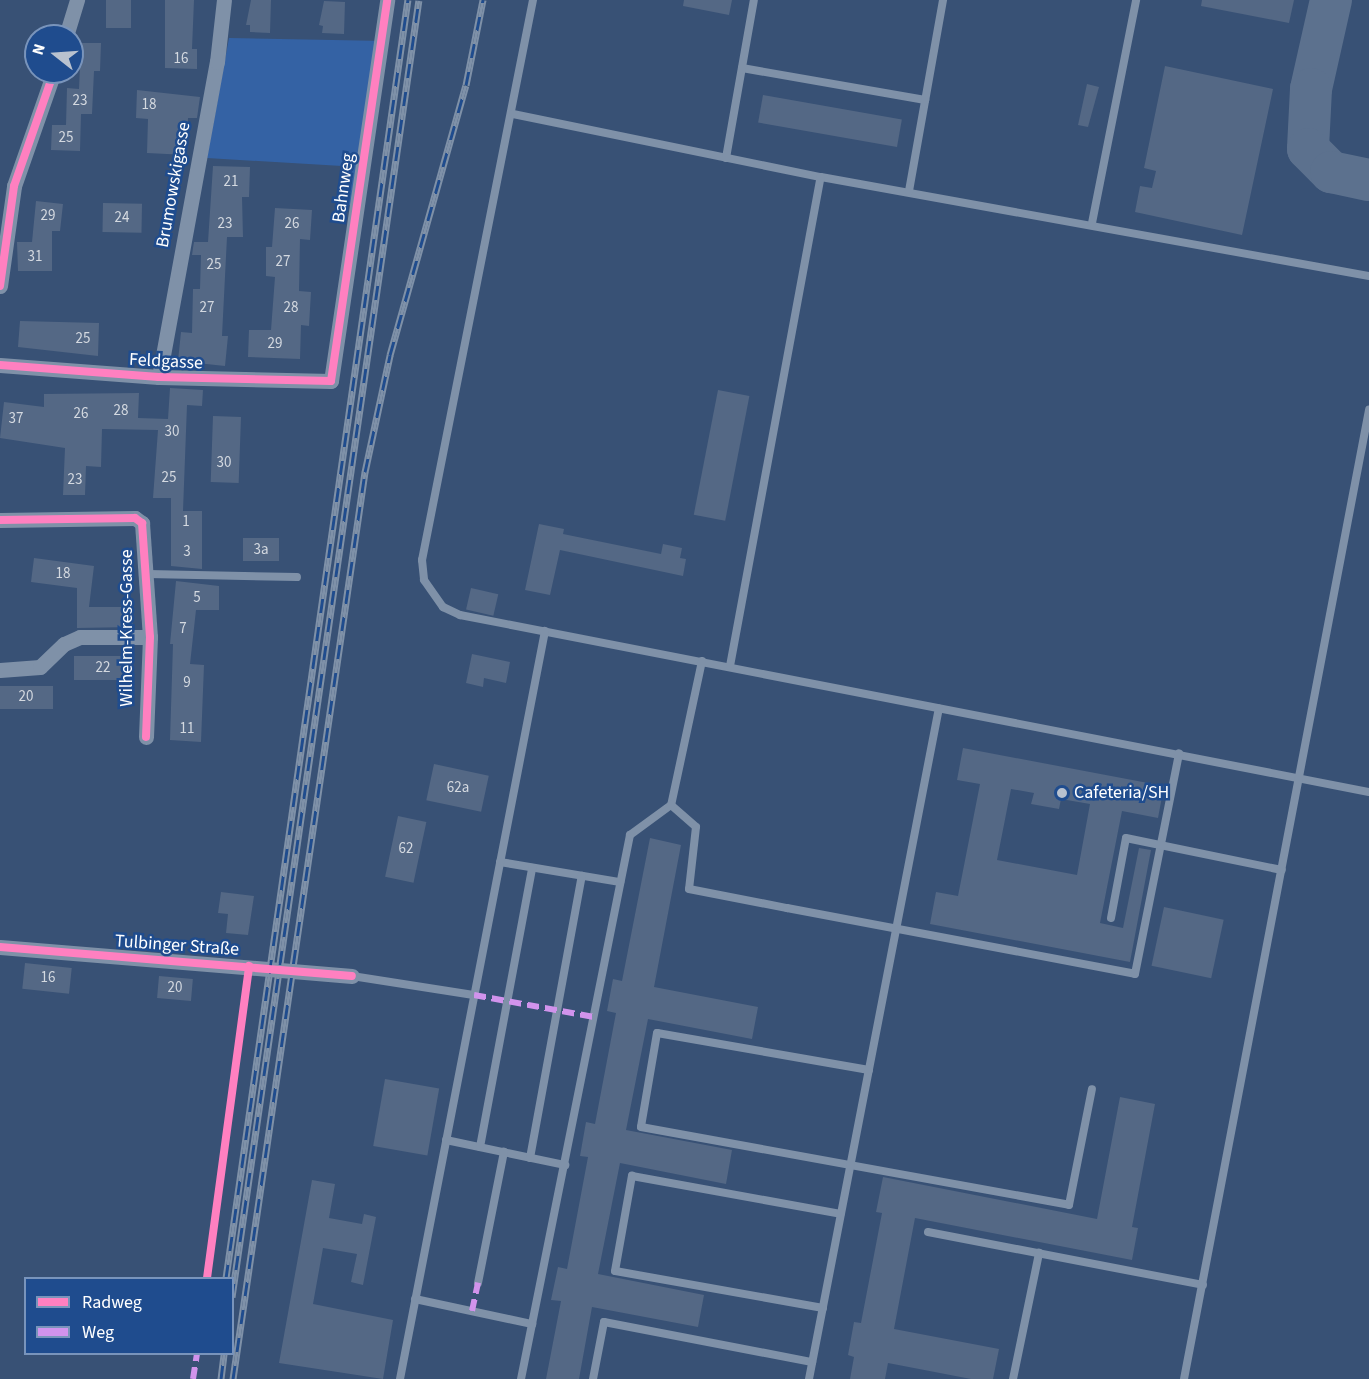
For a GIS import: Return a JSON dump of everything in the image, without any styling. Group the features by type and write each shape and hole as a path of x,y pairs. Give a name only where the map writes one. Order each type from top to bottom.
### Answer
{"street":[{"path":"70,24 77,0"},
{"name":"Brumowskigasse","path":"159,377 216,62 224,0"},
{"name":"Bahnweg","path":"331,381 387,0"},
{"path":"0,286 14,186 50,84"},
{"name":"Feldgasse","path":"0,365 159,377 331,381"},
{"name":"Wilhelm-Kress-Gasse","path":"0,520 141,521 148,574 150,637 146,736"},
{"path":"0,670 40,667 64,644 81,637 150,637"},
{"name":"Tulbinger Straße","path":"0,947 352,976"}],"lane":[{"path":"533,0 513,114 422,560 424,580 443,607 460,615 544,632 1179,753 1369,792"},
{"path":"726,158 754,0"},
{"path":"909,191 943,0"},
{"path":"1092,223 1136,0"},
{"path":"742,68 926,100"},
{"path":"513,114 821,177 1092,223 1369,276"},
{"path":"730,666 821,177"},
{"path":"1184,1379 1369,410"},
{"path":"148,574 297,577"},
{"path":"400,1379 544,632"},
{"path":"521,1379 630,835 671,805 702,661"},
{"path":"809,1379 939,708"},
{"path":"671,805 696,827 689,889 1136,974 1179,753"},
{"path":"1111,918 1126,838 1282,870"},
{"path":"500,862 620,882"},
{"path":"480,1147 532,868"},
{"path":"530,1158 582,876"},
{"path":"352,976 474,995"},
{"path":"869,1070 657,1033 641,1127 1069,1205 1092,1089"},
{"path":"446,1140 565,1165"},
{"path":"477,1283 504,1152"},
{"path":"823,1308 615,1270 632,1176 841,1214"},
{"path":"928,1232 1203,1285"},
{"path":"1013,1379 1039,1253"},
{"path":"415,1299 532,1324"},
{"path":"593,1379 604,1322 812,1362"}],"shaded area":[{"path":"229,38 385,41 359,207 338,203 342,166 207,158"}],"building":[{"path":"106,0 131,0 131,28 106,28"},
{"path":"165,0 194,0 192,49 197,49 197,69 165,68"},
{"path":"251,0 271,0 270,33 250,32 250,25 246,25"},
{"path":"684,0 732,0 729,15 683,6"},
{"path":"1202,0 1294,0 1289,23 1201,6"},
{"path":"324,1 345,2 344,34 322,33 323,26 319,25"},
{"path":"84,43 101,43 100,71 94,71 92,114 81,114 80,151 51,150 52,125 66,125 67,88 79,89 79,84 84,84"},
{"path":"1165,66 1273,89 1242,235 1135,212 1140,186 1152,188 1156,171 1144,168"},
{"path":"1087,84 1099,87 1088,127 1078,125"},
{"path":"137,90 200,97 197,118 188,118 187,155 147,153 148,119 136,118"},
{"path":"763,95 902,119 897,147 758,123"},
{"path":"213,166 250,167 249,197 242,197 243,237 227,237 222,336 228,336 225,366 178,361 181,332 192,333 193,289 200,289 201,255 192,255 194,242 208,242"},
{"path":"36,201 63,204 60,231 52,231 52,271 18,271 17,242 32,242"},
{"path":"103,203 142,204 141,233 102,232"},
{"path":"275,208 312,210 310,240 300,239 299,291 311,292 309,326 301,325 300,359 248,357 249,330 271,330 275,277 266,276 266,247 272,247"},
{"path":"20,321 99,323 98,356 18,347"},
{"path":"170,388 203,390 202,406 187,405 183,511 202,511 202,569 171,566 171,498 153,498 158,430 102,429 101,467 86,466 85,495 63,495 65,448 0,438 4,402 44,407 44,394 139,393 138,418 168,419"},
{"path":"718,390 749,396 725,521 694,515"},
{"path":"213,416 241,417 239,483 211,482"},
{"path":"539,524 564,529 563,534 661,554 663,544 682,548 680,558 686,559 683,576 560,550 550,595 525,590"},
{"path":"243,538 279,538 279,561 243,561"},
{"path":"34,558 94,566 89,607 133,607 133,627 77,628 77,588 31,582"},
{"path":"176,581 219,586 219,610 196,610 190,664 204,665 201,742 170,740 173,644 170,644"},
{"path":"471,588 498,594 493,616 466,609"},
{"path":"472,654 510,662 506,683 484,678 483,687 466,683"},
{"path":"74,656 132,656 132,680 74,680"},
{"path":"0,686 53,686 53,709 0,709"},
{"path":"963,748 1164,786 1158,818 1122,811 1100,923 1123,928 1139,848 1151,850 1130,962 930,924 936,892 958,896 980,784 957,780","holes":["1011,789 1034,793 1031,804 1059,809 1061,799 1090,804 1077,875 997,860"]},
{"path":"434,764 489,776 481,812 426,800"},
{"path":"398,816 426,822 413,883 385,877"},
{"path":"650,838 681,845 654,987 758,1007 752,1039 648,1019 626,1130 732,1150 726,1184 620,1163 598,1274 704,1295 698,1327 592,1307 579,1379 546,1379 561,1301 551,1300 558,1267 567,1269 588,1157 580,1156 586,1122 595,1124 616,1013 607,1011 613,979 622,981"},
{"path":"221,892 254,896 248,935 226,933 228,914 218,913"},
{"path":"1164,907 1224,920 1211,978 1152,966"},
{"path":"25,963 72,968 69,994 22,989"},
{"path":"159,976 193,979 191,1001 157,998"},
{"path":"385,1079 439,1089 427,1156 373,1146"},
{"path":"1120,1097 1155,1104 1132,1227 1138,1228 1132,1260 915,1218 894,1329 999,1349 993,1379 971,1379 888,1363 885,1379 850,1379 854,1357 848,1355 854,1322 861,1323 882,1213 876,1212 883,1177 1097,1219"},
{"path":"312,1180 335,1184 329,1218 362,1224 364,1214 376,1217 363,1285 351,1282 357,1254 323,1248 313,1304 393,1320 383,1379 279,1363"}],"taxiway":[{"path":"1331,0 1311,89 1308,149 1331,172 1369,180"}],"railway":[{"path":"226,1277 408,0"},
{"path":"234,1283 419,0"},
{"path":"233,1379 365,472 390,355 466,85 483,0"},
{"path":"221,1379 224,1355"}],"marked path":[{"path":"474,995 594,1017"},
{"path":"472,1311 478,1283"},
{"path":"193,1379 197,1355"}],"cycle path":[{"path":"0,365 159,377 331,381 387,0"},
{"path":"0,286 14,186 50,84"},
{"path":"0,520 135,518 142,523 150,637 146,737"},
{"path":"0,947 352,976"},
{"path":"207,1277 249,966"}],"place":[{"name":"Cafeteria/SH","path":"1062,793"}]}
